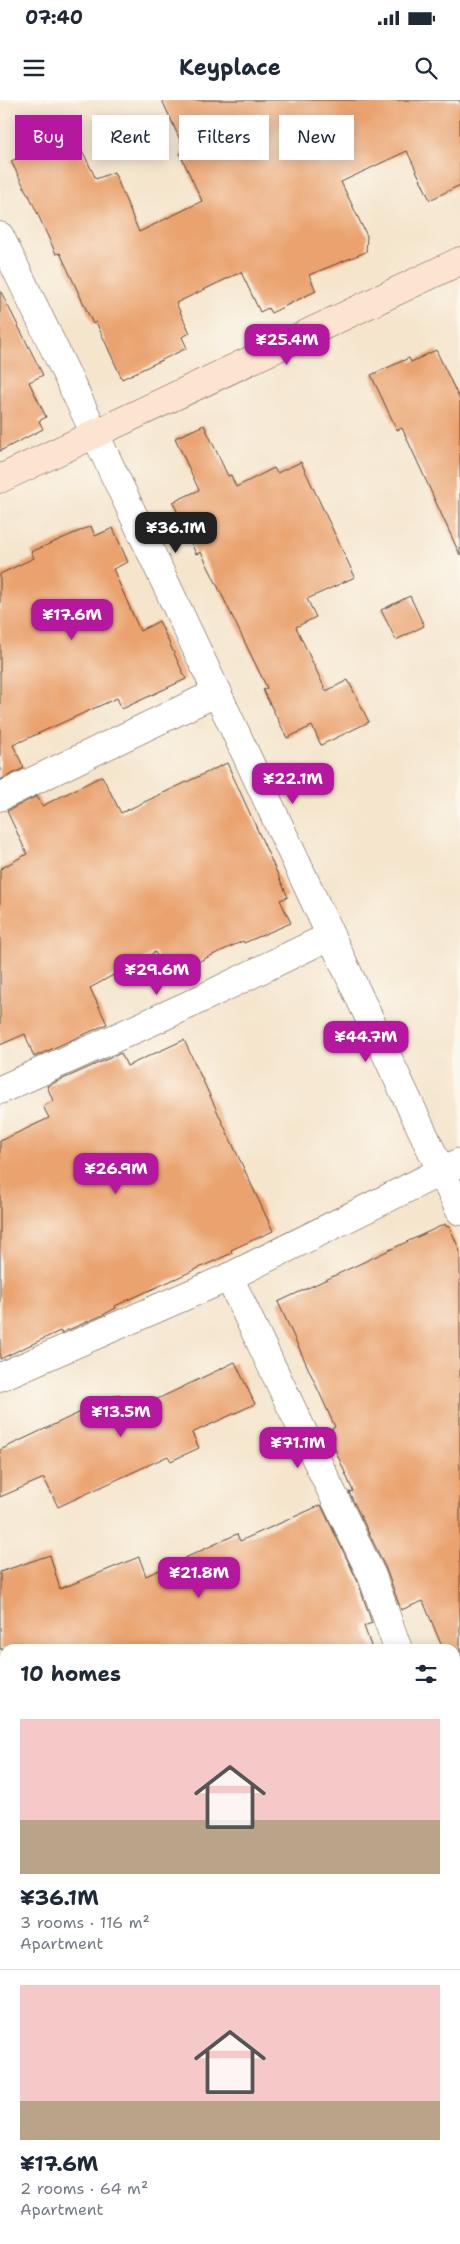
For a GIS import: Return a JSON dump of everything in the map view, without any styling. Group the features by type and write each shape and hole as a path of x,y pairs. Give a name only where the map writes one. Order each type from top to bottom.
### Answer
{"street":[{"path":"0,236 96,433 330,936 451,1167 460,1211"},
{"path":"0,479 460,261"},
{"path":"0,797 218,692"},
{"path":"0,1090 184,1007 330,936"},
{"path":"0,1377 229,1277 451,1167"},
{"path":"229,1277 372,1576 396,1644"}],"building":[{"path":"162,100 460,100 460,185 430,200 407,151 341,182 367,236 366,252 309,275 316,291 271,313 268,308 260,312 241,272 176,303 190,333 182,337 187,348 122,379 96,322 93,324 60,253 56,254 11,161 15,159 82,160 82,150 96,179 114,172 139,232 202,201 183,160 269,160 269,115 179,115 179,138"},
{"path":"0,290 43,375 29,382 46,417 39,421 43,429 0,451"},
{"path":"436,350 460,400 460,555 402,428 397,430 371,375 409,358 411,362"},
{"path":"204,425 228,476 231,475 236,487 274,468 277,473 301,462 355,577 307,599 316,617 296,627 326,691 348,680 369,722 321,745 312,726 287,738 263,690 267,688 201,552 196,554 173,502 199,490 175,438"},
{"path":"91,526 95,536 113,528 128,562 113,569 140,631 159,621 186,679 122,709 117,698 13,745 24,768 0,780 0,574 34,558 31,552"},
{"path":"410,596 424,626 396,640 381,610"},
{"path":"227,763 288,897 280,900 291,923 244,943 243,941 167,976 155,952 90,988 107,1024 34,1057 25,1034 0,1045 0,869 27,854 7,811 37,796 42,806 102,776 121,813"},
{"path":"184,1040 273,1231 231,1250 232,1253 115,1306 116,1308 103,1315 61,1333 60,1331 0,1359 0,1141 49,1118 43,1106 53,1101 47,1086 121,1053 127,1066"},
{"path":"445,1224 447,1227 449,1226 460,1251 460,1644 441,1644 423,1601 401,1610 386,1569 349,1492 353,1491 327,1431 335,1427 278,1302"},
{"path":"235,1362 255,1404 192,1433 199,1448 171,1461 168,1456 58,1507 44,1478 0,1497 0,1450 119,1394 128,1413"},
{"path":"321,1505 358,1582 372,1623 364,1626 370,1644 0,1644 0,1572 50,1555 60,1589 139,1557 146,1576 237,1534 240,1541"}]}
